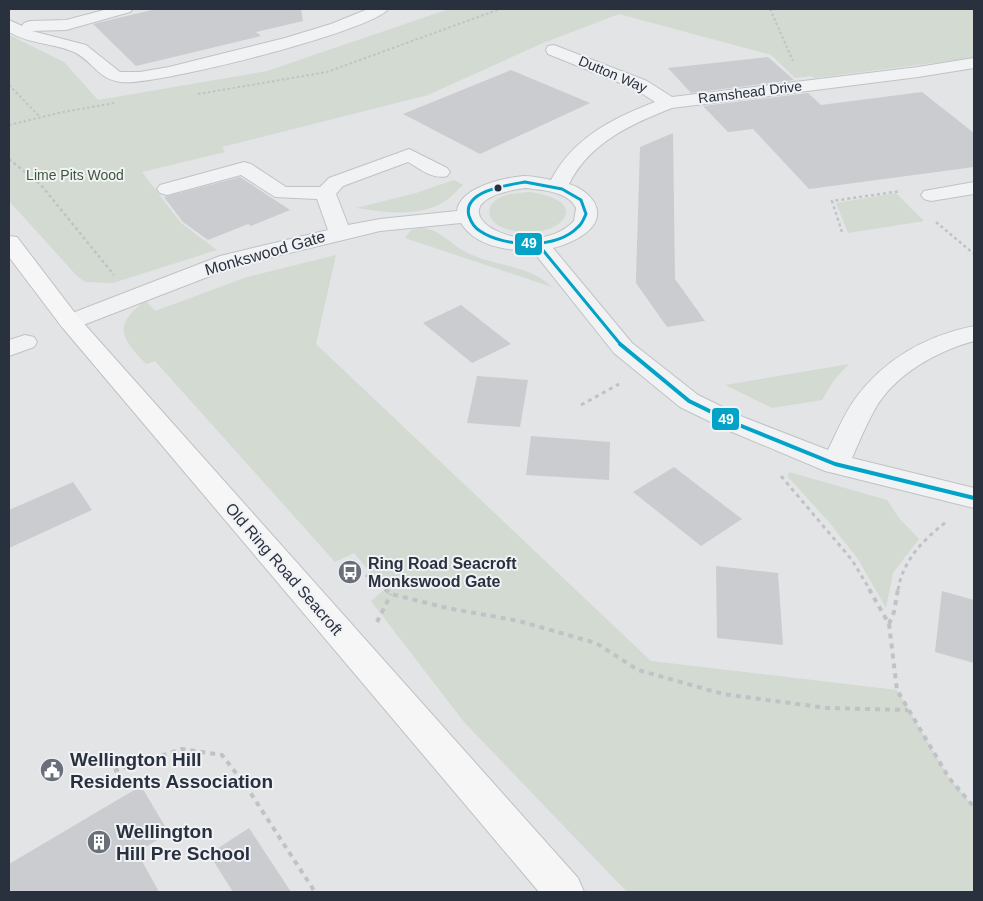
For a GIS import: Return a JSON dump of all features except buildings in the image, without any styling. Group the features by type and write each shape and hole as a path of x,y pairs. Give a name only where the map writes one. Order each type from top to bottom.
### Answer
{"main road":[{"name":"Old Ring Road Seacroft","path":"9,242 70,322 564,892"}],"street":[{"path":"25,9 30,14 43,17 124,9"},
{"path":"9,23 18,32 82,50 110,74 119,77 140,78 318,34 380,9"},
{"path":"9,23 41,26 66,25 88,14"},
{"path":"67,45 65,35 72,26 88,14"},
{"name":"Dutton Way","path":"554,50 641,84 669,103"},
{"name":"Ramshead Drive","path":"557,186 563,173 574,159 600,135 634,116 669,103 974,63"},
{"path":"167,188 244,168 282,193 326,193 336,182 409,155 440,172"},
{"path":"525,182 557,186 580,200 586,208 586,217 582,226 572,234 560,239 537,243 512,243 497,239 474,226 468,216 468,209 472,200 481,193 493,187 525,182"},
{"path":"931,195 974,188"},
{"path":"326,193 340,233"},
{"name":"Monkswood Gate","path":"70,322 228,260 340,233 415,220 468,216"},
{"path":"537,243 623,348 690,401 734,423 835,464 974,498"},
{"path":"835,464 864,405 886,378 912,359 942,342 974,333"}],"path":[{"path":"770,9 803,86"},
{"path":"9,85 40,117"},
{"path":"9,159 41,185 133,297"},
{"path":"842,232 832,201 895,191 931,195 929,217 974,254"},
{"path":"581,405 647,368"},
{"path":"776,471 852,560 889,624 897,690 949,778 974,807"},
{"path":"889,624 894,612 900,576 923,540 953,516"},
{"path":"366,575 392,594 447,608 519,621 596,643 638,670 723,694 827,708 908,710"},
{"path":"114,771 182,749 222,755 246,786 315,892"}],"green space":[{"name":"Lime Pits Wood","path":"449,9 974,9 974,58 814,78 811,76 795,78 771,55 619,14 543,43 428,95 222,147 225,152 142,172 181,223 217,250 113,283 85,282 77,276 9,201 9,35 64,62 98,100 267,71"},
{"path":"454,180 463,185 450,198 424,210 402,212 356,208 416,193"},
{"path":"530,192 551,197 563,204 566,212 563,220 554,227 540,231 524,232 506,229 499,226 491,218 490,208 497,199 510,194"},
{"path":"896,193 924,221 848,233 836,203"},
{"path":"420,228 433,230 459,248 475,256 521,269 542,279 552,287 405,238 411,230"},
{"path":"336,255 316,344 651,661 897,690 949,778 974,807 974,892 627,892 464,722 371,601 385,589 354,553 335,562 155,361 146,364 126,339 124,327 128,317 146,301 155,311 247,277"},
{"path":"849,364 834,380 822,400 772,408 725,385"},
{"path":"789,472 887,500 899,518 919,539 893,573 886,608 858,559 829,522 788,477"}],"transit line":[{"name":"49","path":"525,182 562,189 581,200 586,214 579,227 562,238 539,244 513,243 485,234 476,228 471,221 468,209 471,202 477,196 497,188 525,182"},
{"name":"49","path":"537,243 623,348 689,401 734,423 835,464 974,498"}],"place":[{"name":"Ring Road Seacroft Monkswood Gate","path":"350,572"},
{"name":"Wellington Hill Residents Association","path":"52,770"},
{"name":"Wellington Hill Pre School","path":"99,842"}]}
